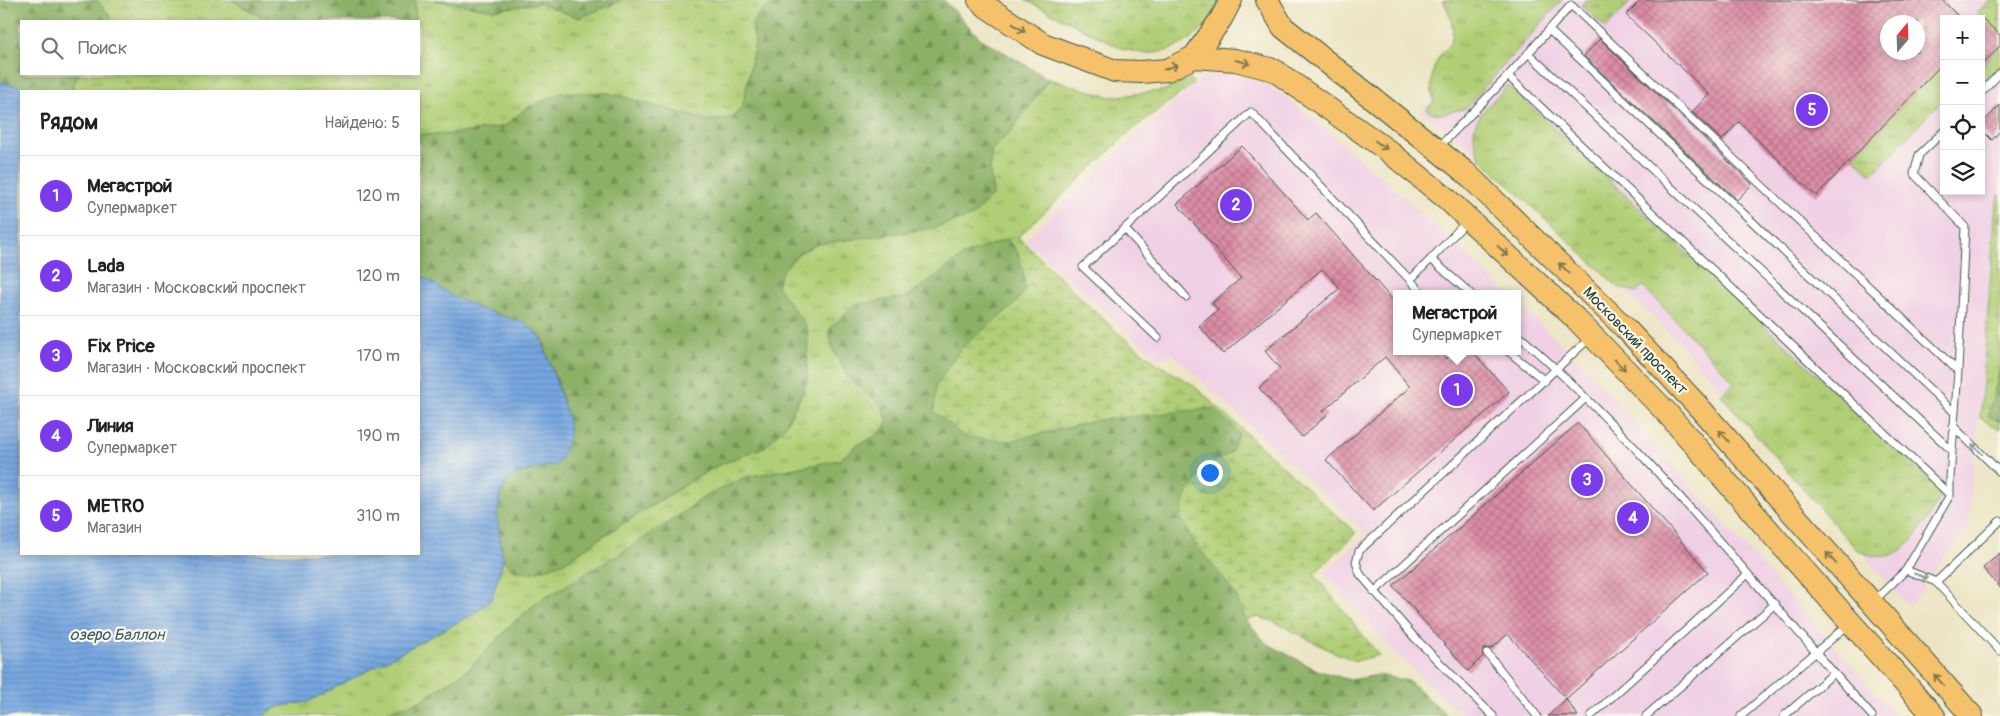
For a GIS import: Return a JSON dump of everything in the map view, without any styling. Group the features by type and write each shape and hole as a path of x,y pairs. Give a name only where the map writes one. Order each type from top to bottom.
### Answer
{"main road":[{"path":"979,0 986,7 1043,44 1115,71 1141,72 1167,70 1194,57 1221,19 1231,0"},
{"name":"Московский проспект","path":"1267,0 1283,27 1465,172 1624,328 1698,405 1871,604 1972,716"},
{"name":"Московский проспект","path":"1194,57 1235,60 1274,70 1387,150 1469,219 1592,336 1667,413 1934,716"},
{"path":"1851,622 1871,604"}],"lane":[{"path":"1437,149 1508,76 1573,3 1958,371"},
{"path":"1549,30 1954,412"},
{"path":"1528,53 1951,450"},
{"path":"1985,88 2000,74"},
{"path":"1508,76 1950,495"},
{"path":"1158,338 1084,267 1251,112 1419,290"},
{"path":"1871,604 1906,570 1950,495 1951,450 1958,371 1965,227 1914,174 1920,155 1940,135"},
{"path":"1410,280 1469,219"},
{"path":"1126,230 1186,297"},
{"path":"1431,259 1466,290"},
{"path":"1493,716 1414,637 1360,574 1356,562 1359,551 1545,382 1592,336"},
{"path":"1521,338 1586,398 1672,489 1872,716"},
{"path":"1513,355 1545,382"},
{"path":"1374,592 1586,398"},
{"path":"1953,426 2000,472"},
{"path":"1936,582 2000,521"},
{"path":"1906,570 1936,582 2000,651"},
{"path":"1591,716 1748,574"},
{"path":"1646,716 1775,604"},
{"path":"1741,716 1851,622"},
{"path":"1486,653 1537,716"},
{"path":"1784,716 1834,673"}],"shaded area":[{"path":"1523,0 2000,0 2000,189 1968,525 1909,607 1674,336 1470,148 1421,111"},
{"path":"1219,74 1246,77 1278,91 1380,175 1504,290 1393,290 1393,355 1521,355 1521,306 1580,362 1896,716 1467,716 1442,696 1393,650 1325,573 1367,534 1172,353 1159,360 1025,240 1132,139 1204,77"}],"green space":[{"path":"0,0 96,0 110,16 109,20 20,20 20,75 79,75 71,90 36,90 0,82"},
{"path":"96,0 232,0 254,13 272,20 109,20 110,15"},
{"path":"232,0 415,0 415,20 272,20 254,13"},
{"path":"415,0 434,0 494,10 539,3 579,18 622,0 777,0 776,3 761,11 752,24 755,42 743,106 732,118 710,121 608,93 526,108 505,126 456,134 420,135 420,90 71,90 79,75 420,75 420,20 415,20"},
{"path":"434,0 622,0 579,18 539,3 494,10"},
{"path":"777,0 944,0 980,38 1049,79 1010,132 991,151 990,172 993,195 973,216 934,228 818,244 799,253 782,271 777,286 808,329 807,382 786,425 766,446 714,467 563,563 532,573 515,571 503,560 497,518 500,495 509,479 521,472 557,464 567,414 542,338 525,323 481,309 452,296 420,275 420,135 456,134 505,126 526,108 564,92 608,93 710,121 732,118 743,106 755,42 752,24 761,11 776,3"},
{"path":"1025,0 1219,0 1208,23 1191,39 1170,50 1148,54 1123,49"},
{"path":"1443,0 1562,0 1466,108 1442,114 1431,113 1426,109 1434,102 1431,84 1434,68 1440,55 1450,43 1453,30"},
{"path":"1586,0 1632,0 1606,28 1581,5"},
{"path":"1989,0 2000,0 2000,35 1985,21 1985,15 1977,13"},
{"path":"2000,46 2000,67 1985,81 1985,62"},
{"path":"1940,66 1940,102 1872,175 1853,157"},
{"path":"1049,79 1111,97 1166,90 1191,79 1193,84 1134,128 1018,237 966,255 907,297 853,305 830,330 833,350 848,377 881,404 888,422 878,435 856,446 840,460 746,477 703,498 613,558 538,602 513,623 469,669 420,701 376,716 262,716 277,707 308,702 475,613 499,577 503,560 515,571 563,563 714,467 766,446 795,407 804,391 788,303 776,286 782,271 799,253 818,244 875,235 993,195 990,151 1010,132"},
{"path":"1508,85 1942,492 1940,499 1924,524 1907,545 1897,553 1885,556 1872,555 1856,549 1721,395 1734,382 1643,286 1636,292 1618,287 1481,159 1474,135 1475,126 1484,110"},
{"path":"2000,194 2000,369 1989,416 2000,422 2000,429 1980,418 1996,203"},
{"path":"1018,237 1118,333 1159,365 1192,384 1356,533 1314,574 1379,655 1356,661 1331,651 1273,621 1258,617 1246,620 1236,595 1192,539 1180,515 1187,494 1205,468 1231,452 1239,434 1215,408 1098,420 1010,441 965,437 934,411 936,386 960,349 1014,305 1025,290 1024,275 1018,252 1007,239"},
{"path":"1007,239 1015,250 1024,269 1025,289 1007,312 960,349 1010,441 1098,420 1215,408 1239,434 1231,452 1205,468 1192,539 1236,595 1246,620 1266,643 1317,670 1350,680 1379,675 1409,681 1448,716 376,716 420,701 469,669 513,623 538,602 613,558 703,498 746,477 840,460 856,446 878,435 888,422 881,404 848,377 833,350 829,330 853,305 907,297 966,254"},
{"path":"2000,369 2000,422 1988,416"}],"water":[{"name":"озеро Баллон","path":"0,82 36,90 20,90 20,555 420,555 420,275 452,296 481,309 525,323 541,337 567,414 570,434 564,452 557,464 521,472 509,479 500,495 497,518 503,560 492,599 475,613 308,702 277,707 262,716 0,716"}],"building":[{"path":"1641,0 1942,0 1957,15 1940,15 1940,66 1816,196 1739,122 1722,140 1692,112 1709,94 1626,15"},
{"path":"1985,21 2000,35 2000,46 1985,62"},
{"path":"1600,39 1752,184 1737,200 1584,56"},
{"path":"2000,105 2000,131 1992,140 1985,133 1985,120"},
{"path":"1242,146 1308,220 1316,213 1393,300 1393,355 1442,355 1446,359 1450,355 1476,355 1509,392 1373,511 1326,460 1410,387 1385,357 1323,411 1327,415 1302,437 1259,388 1280,369 1265,351 1340,288 1322,269 1223,354 1199,326 1218,310 1212,303 1241,278 1177,204"},
{"path":"1578,423 1708,572 1566,699 1508,634 1491,649 1483,649 1483,656 1468,671 1393,586"},
{"path":"2000,553 2000,588 1983,568"},
{"path":"1566,699 1578,716 1548,716"}],"place":[{"name":"METRO","path":"1812,110"},
{"name":"Lada","path":"1236,205"},
{"name":"Мегастрой","path":"1457,390"},
{"name":"Fix Price","path":"1587,480"},
{"name":"Линия","path":"1633,518"}]}
